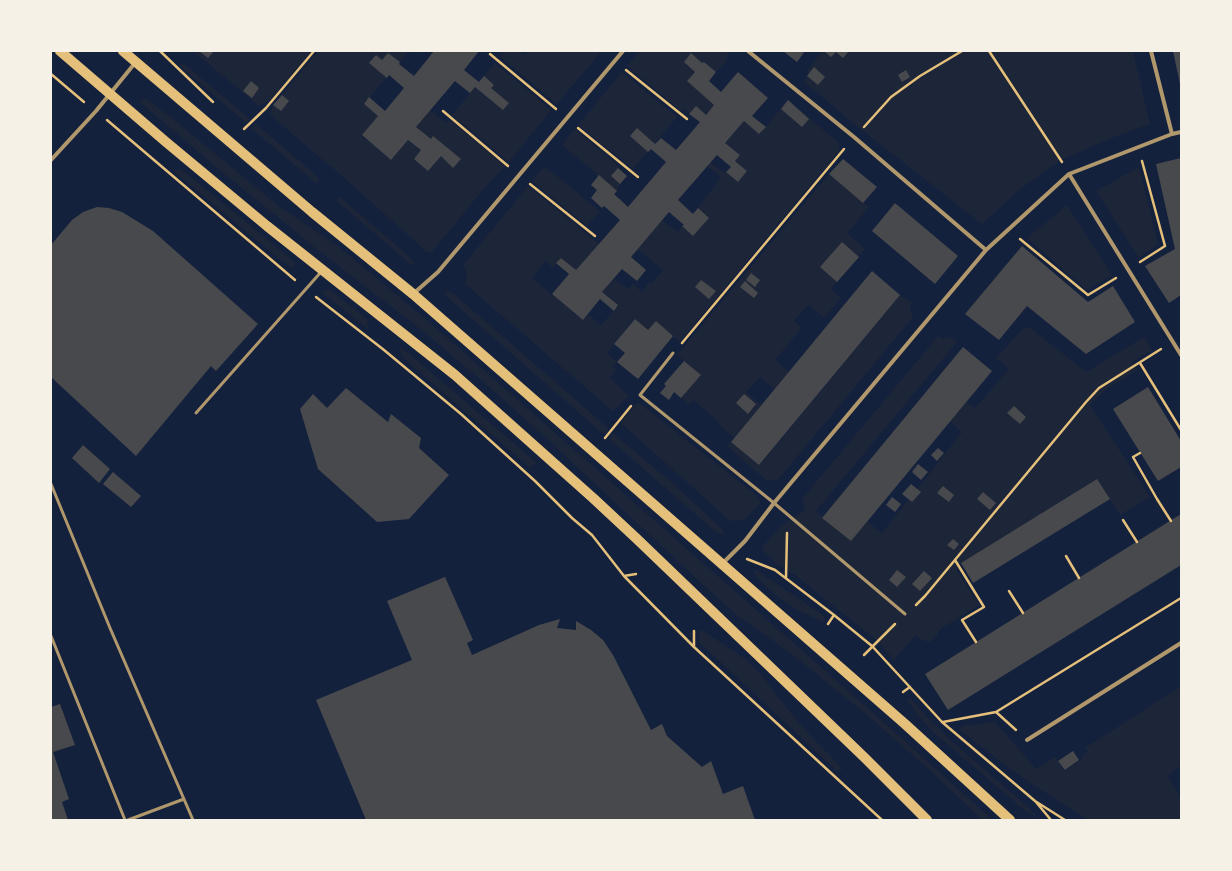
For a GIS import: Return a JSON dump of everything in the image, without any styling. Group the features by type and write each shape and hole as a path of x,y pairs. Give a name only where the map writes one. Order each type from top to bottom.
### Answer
{"main road":[{"path":"60,51 267,226 455,375 593,498 822,716 927,820"},
{"path":"123,51 312,212 413,294 905,724 1010,820"}],"street":[{"path":"413,294 438,272 623,51"},
{"path":"748,51 854,137 986,250"},
{"path":"1151,51 1172,134"},
{"path":"51,160 96,111 135,62"},
{"path":"722,564 745,541 774,503 986,250 1069,174 1172,134 1181,132"},
{"path":"1069,174 1181,355"},
{"path":"1027,740 1181,644"}],"lane":[{"path":"196,413 323,270"},
{"path":"673,353 640,395 774,503 906,614"},
{"path":"51,484 110,628 193,820"},
{"path":"51,636 125,820"},
{"path":"128,820 184,799"}],"path":[{"path":"244,129 266,108 314,51"},
{"path":"673,353 854,137 891,97 920,76 962,51"},
{"path":"989,51 1069,174"},
{"path":"614,61 687,119"},
{"path":"51,74 306,289 384,350 535,481 572,518 592,535 624,576 694,647 882,820"},
{"path":"864,655 925,596 1099,388 1173,342"},
{"path":"1140,363 1181,430"},
{"path":"603,440 640,395"},
{"path":"1140,453 1133,457 1171,521"},
{"path":"786,578 787,515"},
{"path":"1123,520 1137,542"},
{"path":"1066,556 1079,578"},
{"path":"955,560 984,606 962,620 976,642"},
{"path":"774,570 834,615 872,646 942,722 1035,800 1065,820"},
{"path":"624,576 636,574"},
{"path":"1010,591 1022,613"},
{"path":"942,722 996,712 1181,598"},
{"path":"828,624 834,615"},
{"path":"694,631 694,647"},
{"path":"903,692 910,687"},
{"path":"996,712 1027,740"},
{"path":"1035,800 1051,820"}],"shaded area":[{"path":"193,51 311,51 270,100 259,106"},
{"path":"318,51 409,51 364,104 378,116 362,136 391,160 408,140 421,150 430,139 416,127 430,110 446,123 448,121 452,121 505,166 482,191 432,252 427,252 342,176 270,115 273,105"},
{"path":"504,51 521,51 525,55 529,51 598,51 600,53 557,104 499,56"},
{"path":"639,51 728,52 726,62 716,72 703,62 687,81 714,105 700,122 684,109 682,112 627,66"},
{"path":"822,51 1133,51 1150,124 1109,139 1061,160 1019,190 982,224 858,127 804,82 809,73 807,71"},
{"path":"182,62 250,119 246,123 180,66"},
{"path":"495,63 551,110 509,162 452,115"},
{"path":"622,72 677,117 633,169 578,125"},
{"path":"142,99 146,99 167,114 280,207 339,247 428,321 993,820 982,820 935,775 866,714 789,652 738,616 488,386 419,328 318,250 222,172 142,104"},
{"path":"788,100 839,143 839,151 680,342 656,322 648,330 634,319 607,353 617,362 613,367 616,370 610,378 629,396 613,411 465,284 467,273 463,265 528,186 599,244 576,270 561,258 553,268 545,261 532,278 583,320 588,314 601,325 618,306 602,292 614,279 628,289 633,284 642,292 649,282 652,283 663,270 637,249 662,220 678,232 682,226 693,235 709,218 698,208 721,177 707,166 710,162 738,182 747,171 735,161 740,155 725,143 744,121 760,134"},
{"path":"255,123 309,169 318,178 319,181 317,184 251,128"},
{"path":"575,129 619,166 618,168 627,176 620,184 617,191 562,145"},
{"path":"544,166 600,211 587,226 532,181"},
{"path":"1139,167 1158,244 1139,258 1096,191"},
{"path":"181,169 295,262 293,269 173,171"},
{"path":"829,174 869,207 847,233 865,249 831,289 841,298 824,318 808,305 794,321 802,328 775,360 789,372 774,389 760,377 746,392 761,405 734,438 718,424 719,422 693,400 689,405 681,398 701,375 677,355"},
{"path":"340,197 410,257 415,263 414,265 410,264 336,200"},
{"path":"1067,205 1112,275 1087,290 1027,238"},
{"path":"329,289 367,319 369,330 321,292"},
{"path":"447,290 454,294 607,427 608,429 606,434 602,433 447,297 445,293"},
{"path":"900,295 912,303 910,309 913,317 777,481 769,479 767,481 727,446 731,442 760,465"},
{"path":"1029,327 1086,372 1144,337 1152,350 1132,362 1137,370 1106,389 1090,405 1150,497 1120,515 1097,479 961,563 956,569 979,605 939,630 937,636 930,642 921,640 916,635 894,660 875,639 795,575 776,563 764,552 762,547 781,526 802,512 805,508 802,499 938,336 943,339 950,337 957,342 816,511 851,541 867,521 882,533 962,432 950,422 966,402 975,408 1009,369 996,358 1023,329"},
{"path":"399,346 537,463 529,467 402,357"},
{"path":"638,402 756,495 760,503 745,519 734,521 729,520 622,424 621,421"},
{"path":"612,434 614,434 670,481 721,528 724,533 716,532 609,439"},
{"path":"756,570 823,615 825,621 823,622 799,611 785,602 767,588 757,577 754,572"},
{"path":"700,629 744,658 759,672 794,717 843,769 837,771 699,642"},
{"path":"1181,686 1181,766 1168,776 1181,798 1181,820 1088,820 1027,781 960,730 963,726 995,722 1036,769 1055,757 1065,771 1082,759 1081,757 1088,751 1085,748"},
{"path":"911,699 956,745 1029,808 1039,819 1024,810 933,732 920,718 907,700"}],"building":[{"path":"199,51 214,51 208,58"},
{"path":"434,51 479,51 464,70 479,82 484,76 494,85 491,88 509,103 503,110 475,87 470,93 455,81 416,127 431,139 433,136 461,159 453,168 441,156 428,171 414,159 421,150 408,140 391,160 362,135 378,116 364,104 369,97 385,111 404,88 389,75 387,78 369,63 376,55 382,60 388,53 400,62 399,64 414,76"},
{"path":"783,51 805,51 797,62"},
{"path":"824,51 849,51 843,58 836,52 831,57"},
{"path":"1173,51 1181,51 1181,84 1180,84"},
{"path":"691,53 702,63 704,62 716,72 709,81 721,92 738,72 768,98 752,116 766,127 759,134 744,121 725,143 740,155 735,161 747,171 738,182 726,172 731,167 717,155 678,200 693,214 698,208 709,218 693,236 682,226 684,225 669,212 631,257 646,270 637,281 622,269 602,292 618,305 614,311 600,299 583,320 552,294 569,274 556,263 561,258 576,270 620,220 604,206 602,208 591,198 597,190 591,185 599,175 617,191 614,194 628,207 666,162 651,149 648,152 630,136 637,128 655,144 661,138 676,150 700,122 689,114 696,106 706,115 714,105 687,81 695,72 684,62"},
{"path":"814,67 825,77 818,85 807,76"},
{"path":"906,70 910,77 902,82 898,75"},
{"path":"251,81 259,88 252,98 243,91"},
{"path":"282,95 289,101 281,111 273,105"},
{"path":"788,100 809,119 802,127 781,109"},
{"path":"1181,158 1181,295 1169,303 1145,266 1175,249 1156,164"},
{"path":"843,159 877,187 863,203 829,174"},
{"path":"618,168 627,176 620,184 611,176"},
{"path":"895,203 958,256 935,284 872,231"},
{"path":"97,207 109,208 122,212 153,231 258,324 216,371 211,366 136,456 51,377 51,245 72,220 83,212"},
{"path":"842,242 859,257 837,282 820,267"},
{"path":"1022,246 1088,302 1113,286 1135,322 1086,354 1027,306 999,340 965,314"},
{"path":"872,271 900,295 759,465 731,442"},
{"path":"751,273 760,280 755,287 746,280"},
{"path":"701,280 716,291 709,299 695,287"},
{"path":"745,281 758,293 754,298 740,287"},
{"path":"635,319 648,330 656,321 673,336 638,379 617,362 625,353 614,344"},
{"path":"963,347 992,371 851,541 822,518"},
{"path":"684,361 701,375 681,398 674,392 669,400 660,393 666,386 664,384"},
{"path":"1148,387 1181,441 1181,467 1158,481 1113,409"},
{"path":"346,388 388,422 391,414 421,438 419,448 449,475 409,519 377,522 318,469 300,409 313,394 327,408"},
{"path":"744,394 756,404 748,414 736,403"},
{"path":"1014,406 1026,417 1020,424 1007,413"},
{"path":"83,445 110,469 99,483 72,458"},
{"path":"938,448 944,453 937,461 931,455"},
{"path":"918,464 928,472 921,480 912,472"},
{"path":"113,472 141,496 131,507 103,484"},
{"path":"1097,479 1110,499 973,583 961,563"},
{"path":"911,484 921,492 912,502 902,494"},
{"path":"943,486 954,495 949,502 937,493"},
{"path":"983,492 996,503 990,510 977,499"},
{"path":"892,497 901,504 895,512 886,505"},
{"path":"1181,514 1181,565 948,710 925,674"},
{"path":"953,539 959,544 954,550 947,545"},
{"path":"897,570 906,577 897,587 889,580"},
{"path":"924,571 932,578 920,591 912,584"},
{"path":"445,577 473,640 467,643 472,655 539,625 560,619 557,628 576,630 576,621 591,630 603,640 613,655 651,730 662,724 667,736 702,767 711,761 723,794 743,786 755,820 366,820 316,700 412,660 387,601"},
{"path":"60,704 75,745 53,752 69,799 62,802 68,820 51,820 51,707"},
{"path":"1073,751 1079,760 1065,770 1058,761"}]}
